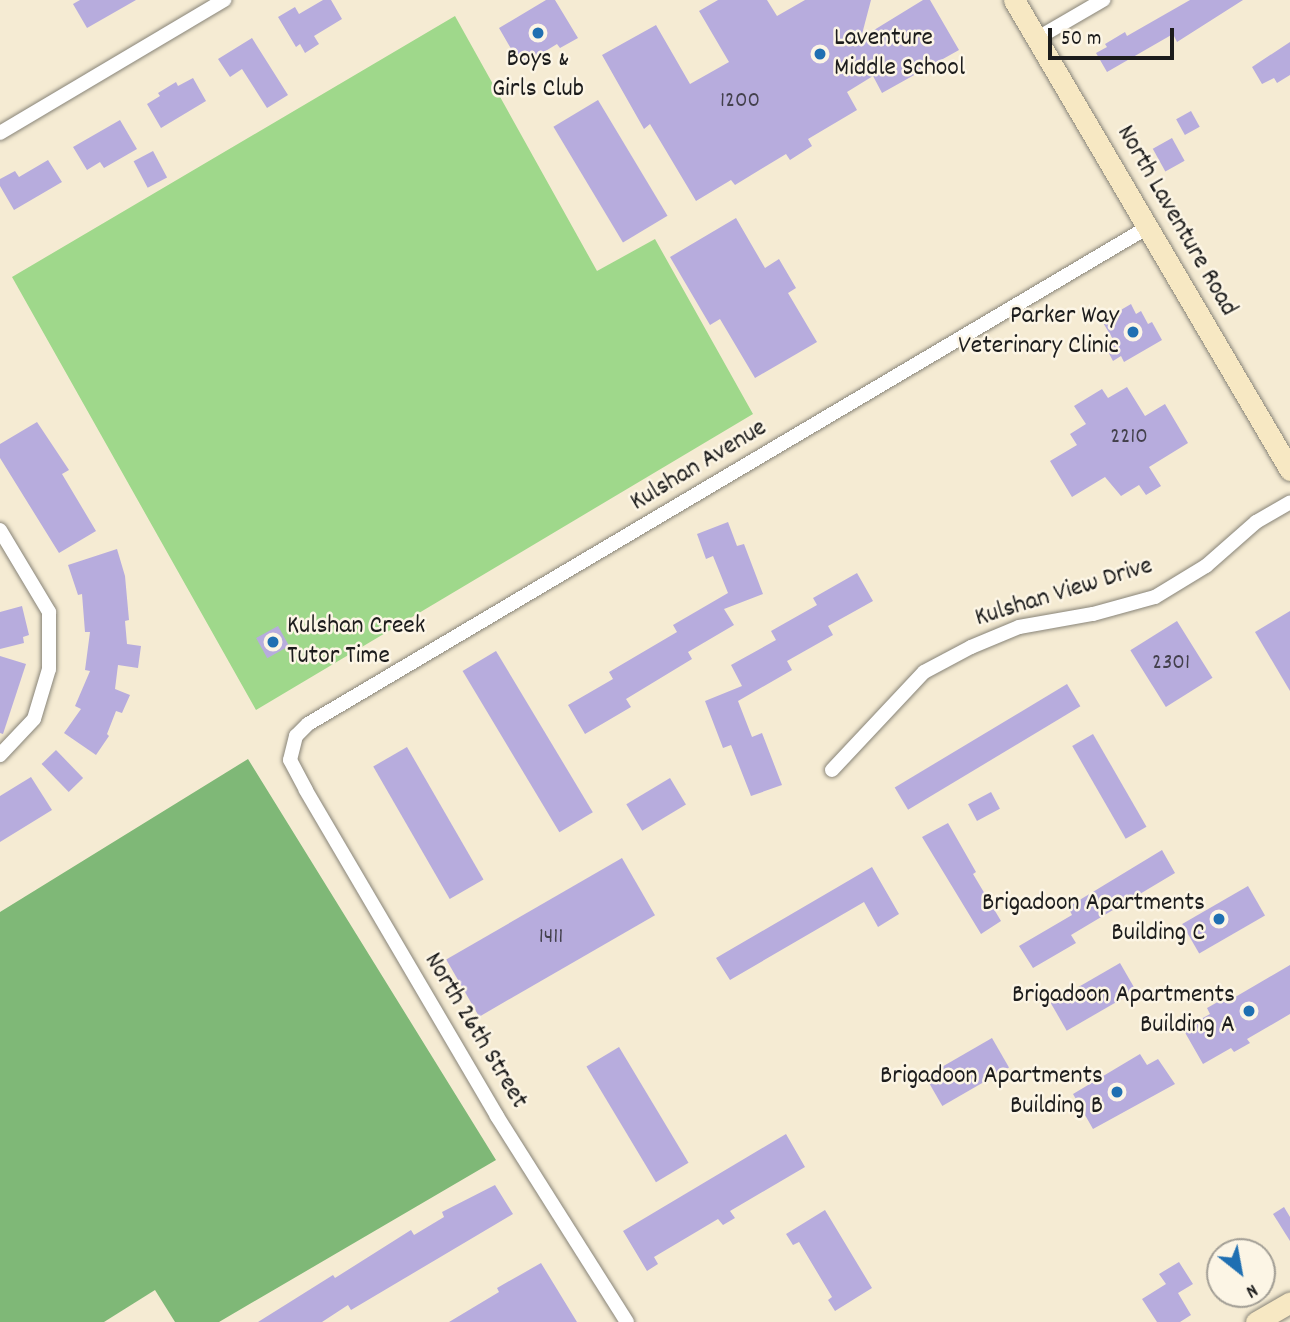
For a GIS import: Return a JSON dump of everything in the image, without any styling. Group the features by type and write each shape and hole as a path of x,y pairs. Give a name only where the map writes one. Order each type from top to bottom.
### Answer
{"street":[{"path":"0,133 224,0"},
{"name":"North Laventure Road","path":"1014,0 1290,470"},
{"path":"1036,39 1103,0"},
{"name":"Kulshan Avenue","path":"290,760 296,736 309,724 1148,227"},
{"name":"Kulshan View Drive","path":"832,770 924,672 971,647 1019,627 1093,614 1155,597 1206,566 1256,522 1290,502"},
{"path":"0,530 49,612 49,668 34,719 0,755"},
{"name":"North 26th Street","path":"290,760 490,1105 627,1322"},
{"path":"1255,1322 1290,1302"}],"green space":[{"path":"455,16 597,271 655,239 753,414 256,710 12,277"},
{"path":"248,759 496,1160 219,1322 175,1322 155,1290 104,1322 0,1322 0,912"}],"building":[{"path":"80,0 136,0 87,28 73,4"},
{"path":"323,0 331,0 342,19 314,36 319,44 305,53 300,44 296,47 278,17 295,7 299,14"},
{"name":"Boys & Girls Club","path":"546,0 555,0 578,38 560,48 557,44 521,66 499,28"},
{"path":"718,0 767,0 777,16 805,0 871,0 861,38 923,0 930,0 959,50 882,93 873,76 847,92 857,110 808,139 812,146 790,160 786,154 735,185 731,180 696,201 650,124 644,129 602,55 656,25 690,84 729,62 699,11"},
{"path":"1190,0 1243,0 1177,42 1173,34 1107,72 1096,53 1107,47 1105,44 1125,32 1127,36"},
{"path":"252,38 288,95 267,108 242,69 230,77 218,59"},
{"path":"1290,42 1290,75 1277,83 1274,78 1262,84 1252,67"},
{"path":"193,78 206,101 161,128 147,104 160,96 158,93 176,82 178,86"},
{"path":"598,100 668,216 623,242 553,127"},
{"path":"1191,111 1200,127 1185,135 1176,119"},
{"path":"120,120 137,149 104,168 100,162 87,170 73,147"},
{"path":"1172,138 1185,161 1165,171 1153,149"},
{"path":"153,151 167,177 148,188 134,161"},
{"path":"48,160 62,182 14,210 0,186 0,179 15,171 19,177"},
{"path":"736,218 765,268 779,259 796,288 788,293 817,342 755,378 720,319 710,325 670,257"},
{"name":"Parker Way Veterinary Clinic","path":"1131,304 1136,314 1141,311 1148,324 1152,322 1162,340 1124,362 1121,356 1113,361 1105,346 1114,341 1102,321"},
{"path":"1127,387 1145,416 1165,404 1188,443 1149,467 1161,486 1146,495 1139,485 1121,496 1105,477 1072,497 1050,461 1077,445 1070,434 1086,424 1074,406 1102,389 1108,398"},
{"path":"37,422 69,470 62,474 96,531 59,553 0,458 0,444"},
{"path":"728,522 737,546 744,544 763,594 724,609 734,625 688,652 692,659 626,699 631,707 585,734 568,705 613,679 609,672 677,632 673,625 728,593 713,556 706,559 697,534"},
{"path":"117,549 125,576 129,620 125,621 127,644 141,646 138,668 118,665 115,689 130,695 122,713 116,711 107,734 109,736 96,755 64,733 81,709 75,706 90,671 85,670 90,632 85,632 82,594 78,595 68,565"},
{"path":"857,573 873,601 828,626 833,635 787,661 792,670 738,701 752,737 762,733 782,785 751,796 731,745 723,748 705,701 742,686 731,665 776,640 771,631 817,605 813,598"},
{"path":"22,606 29,635 23,637 24,643 0,649 0,612"},
{"path":"1290,611 1290,691 1255,632"},
{"path":"1177,621 1213,678 1166,707 1130,650"},
{"name":"Kulshan Creek Tutor Time","path":"278,626 289,646 267,658 256,638"},
{"path":"496,651 593,812 559,832 463,671"},
{"path":"0,656 26,664 3,734 0,733"},
{"path":"1067,684 1080,706 908,810 895,788"},
{"path":"1093,734 1146,827 1126,839 1072,746"},
{"path":"407,747 483,880 450,899 373,767"},
{"path":"56,750 83,778 69,792 42,764"},
{"path":"31,777 52,810 0,842 0,796"},
{"path":"670,778 686,805 642,831 626,804"},
{"path":"991,792 1000,809 977,821 968,804"},
{"path":"948,823 976,872 973,874 1001,921 981,934 922,837"},
{"path":"1162,850 1175,873 1071,935 1076,943 1033,968 1019,946 1072,915 1068,907"},
{"path":"622,858 655,915 479,1017 446,960"},
{"path":"872,867 899,914 878,927 864,902 730,980 716,958"},
{"name":"Brigadoon Apartments Building C","path":"1248,886 1265,915 1199,953 1182,924"},
{"path":"1120,963 1136,991 1067,1031 1051,1003"},
{"name":"Brigadoon Apartments Building A","path":"1290,965 1290,1014 1247,1039 1250,1043 1234,1052 1231,1048 1203,1064 1183,1029 1210,1014 1207,1008 1223,999 1225,1003"},
{"path":"992,1038 1009,1067 942,1106 925,1076"},
{"path":"619,1047 689,1163 656,1182 586,1067"},
{"name":"Brigadoon Apartments Building B","path":"1140,1054 1147,1065 1158,1059 1175,1084 1093,1129 1073,1094"},
{"path":"786,1134 805,1167 730,1211 735,1218 723,1225 718,1219 654,1257 658,1264 647,1271 623,1231"},
{"path":"495,1185 513,1214 351,1310 348,1305 322,1322 258,1322 333,1275 335,1278 411,1230 414,1235 444,1217 442,1212"},
{"path":"1284,1207 1290,1217 1290,1241 1273,1214"},
{"path":"825,1210 872,1288 835,1311 828,1300 832,1297 799,1242 793,1245 786,1234"},
{"path":"1179,1262 1193,1284 1178,1293 1191,1315 1180,1322 1157,1322 1142,1299 1166,1284 1159,1274"},
{"path":"541,1263 577,1322 449,1322 499,1292 497,1288"}],"place":[{"name":"Boys & Girls Club","path":"538,33"},
{"name":"Laventure Middle School","path":"820,54"},
{"name":"Parker Way Veterinary Clinic","path":"1133,332"},
{"name":"Kulshan Creek Tutor Time","path":"273,642"},
{"name":"Brigadoon Apartments Building C","path":"1219,919"},
{"name":"Brigadoon Apartments Building A","path":"1249,1011"},
{"name":"Brigadoon Apartments Building B","path":"1117,1092"}]}
